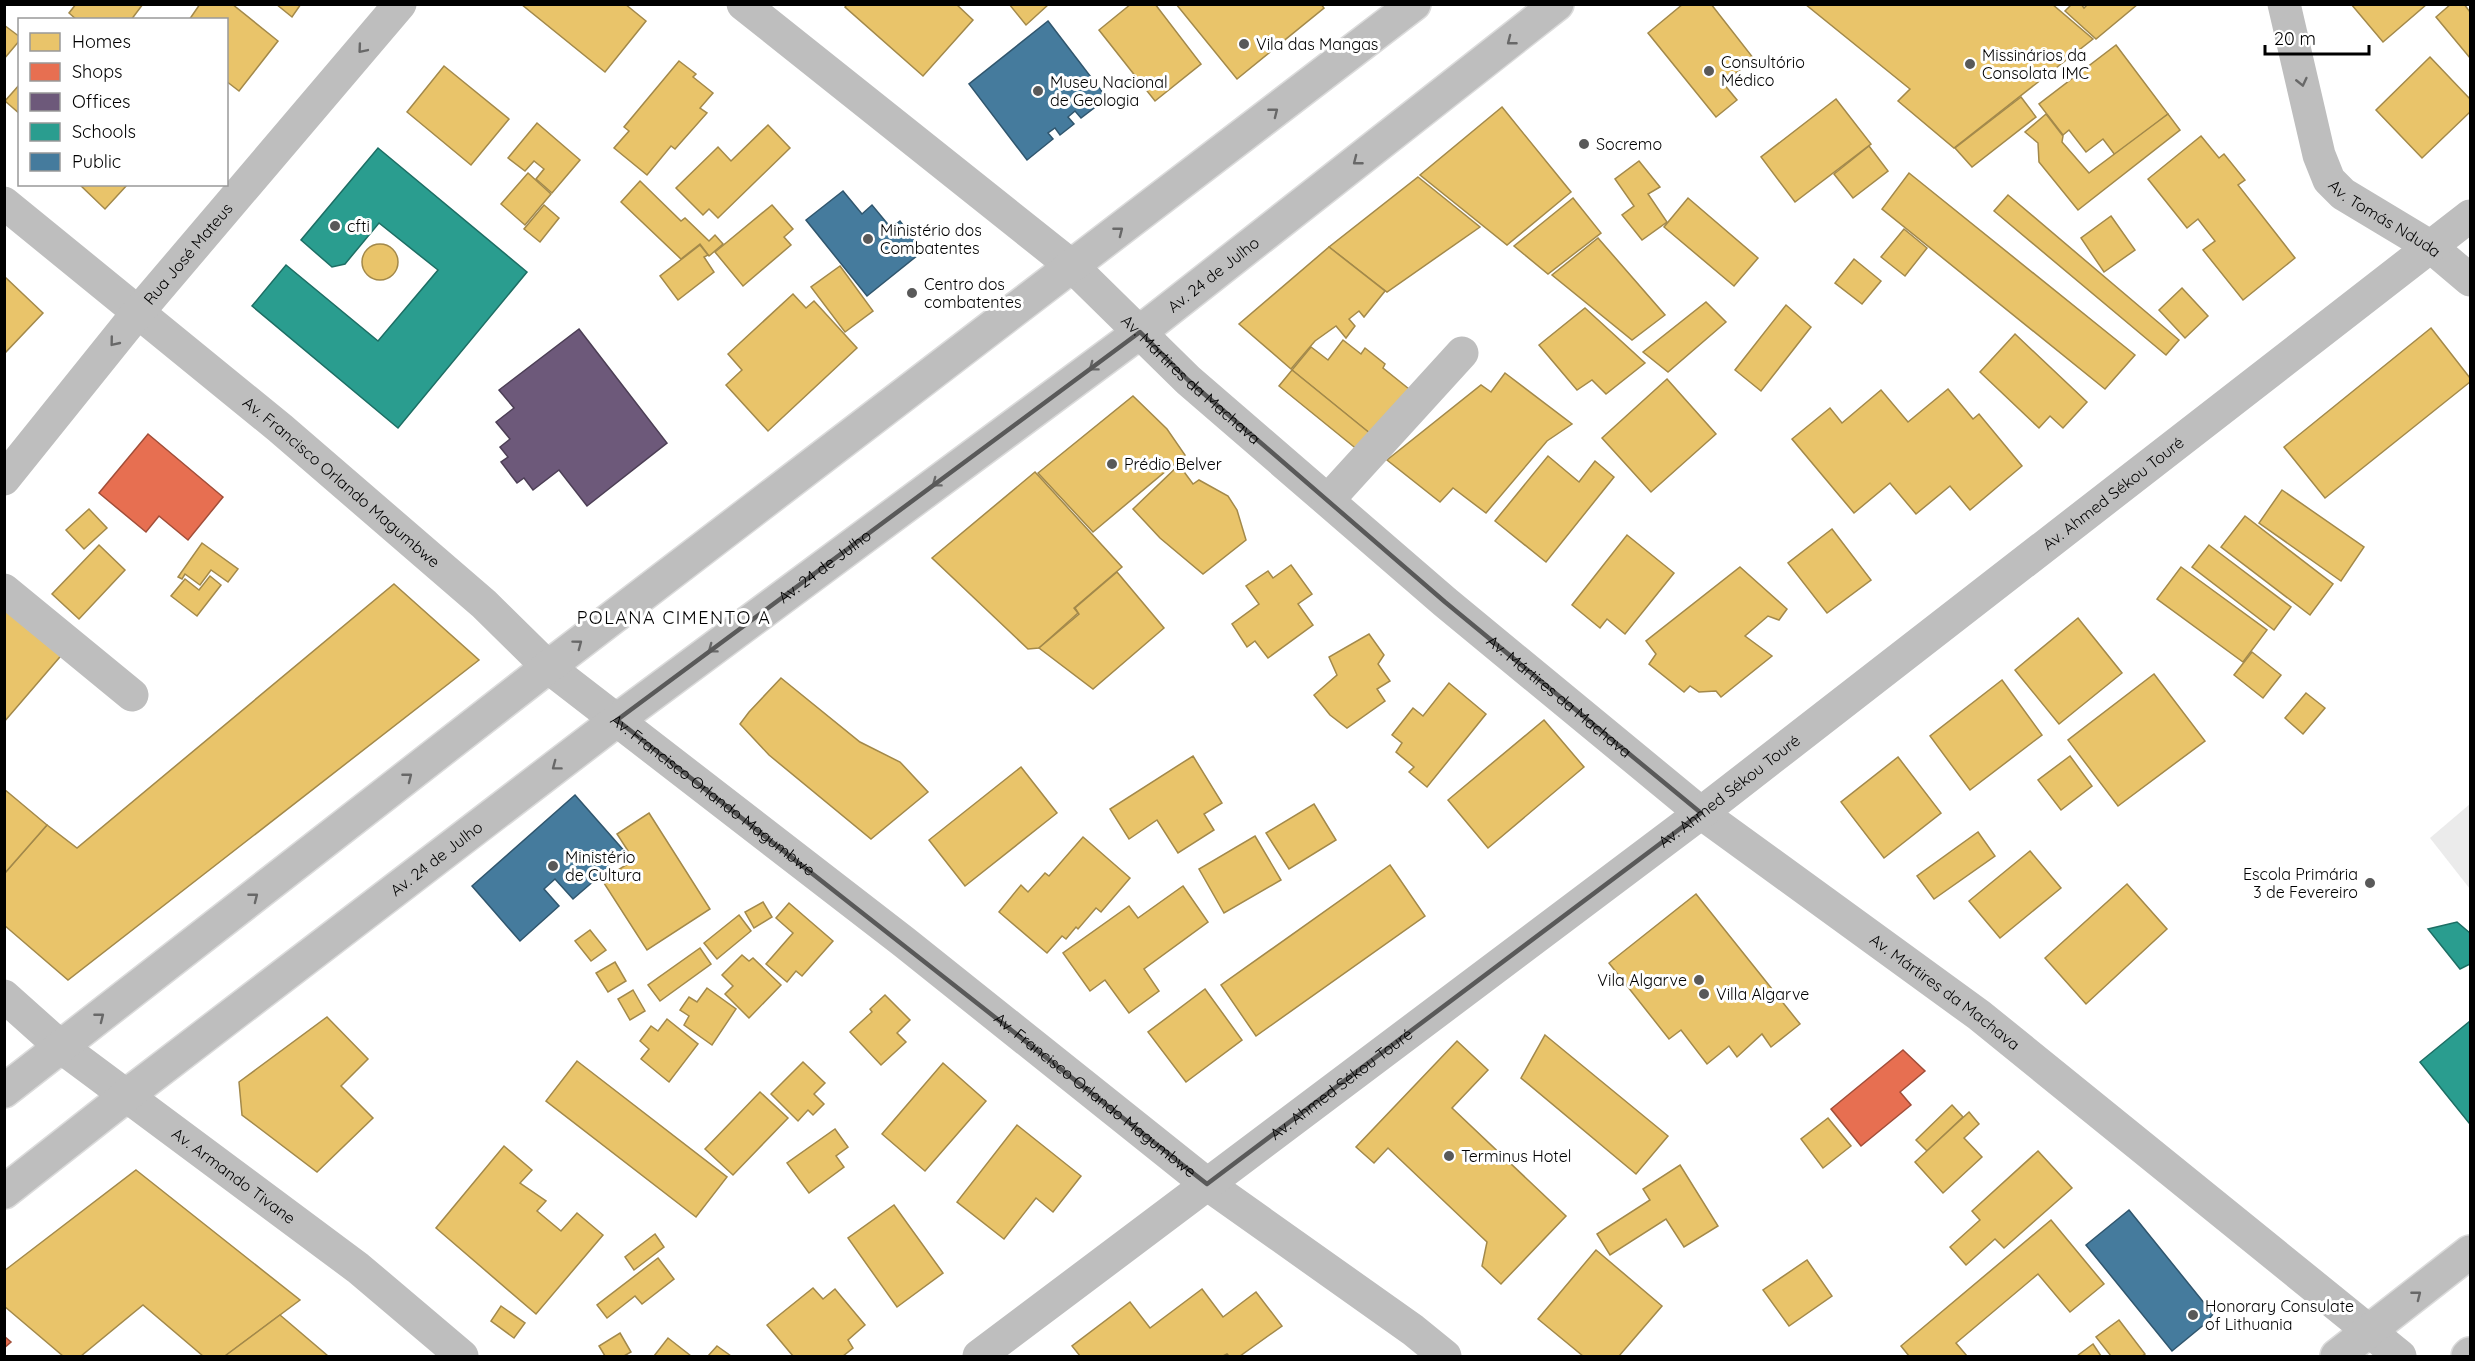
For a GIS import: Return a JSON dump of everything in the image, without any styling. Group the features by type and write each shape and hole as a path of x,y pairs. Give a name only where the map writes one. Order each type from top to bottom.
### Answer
{"street":[{"name":"Rua José Mateus","path":"4,479 139,311 400,4"},
{"name":"Av. Mártires da Machava","path":"743,4 1073,267 1188,380 1445,602 1701,813 1979,1015 2400,1356"},
{"path":"4,1091 548,667 1414,4"},
{"name":"Av. 24 de Julho","path":"4,1192 617,720 1140,332 1557,4"},
{"name":"Av. Tomás Nduda","path":"2284,4 2319,155 2329,180 2343,194 2431,247 2470,280"},
{"name":"Av. Francisco Orlando Magumbwe","path":"4,203 280,428 475,596 548,667 913,949 1207,1184 1413,1330 1445,1356"},
{"name":"Av. Ahmed Sékou Touré","path":"979,1356 1701,813 2470,216"},
{"path":"1328,500 1462,353"},
{"path":"4,590 132,695"},
{"name":"Av. Armando Tivane","path":"4,996 61,1047 358,1268 462,1356"},
{"path":"2337,1356 2470,1252"}],"highlighted area":[{"path":"1140,332 1188,380 1445,602 1701,813 1207,1184 617,720"}],"shaded area":[{"path":"2470,804 2470,889 2430,838"}],"building: Homes":[{"path":"76,4 143,4 132,18 75,18 69,13"},
{"path":"200,4 232,4 278,41 239,91 228,83 228,18 190,18"},
{"path":"276,4 301,4 292,17"},
{"path":"521,4 625,4 646,21 605,72"},
{"path":"847,4 956,4 973,20 923,76 845,7"},
{"path":"1009,4 1049,4 1026,25"},
{"path":"1131,4 1155,4 1201,64 1155,101 1099,30"},
{"name":"Vila das Mangas","path":"1176,4 1321,4 1324,8 1237,79"},
{"name":"Consultório Médico","path":"1683,4 1711,4 1754,59 1723,83 1737,100 1716,117 1648,33"},
{"name":"Missinários da Consolata IMC","path":"1805,4 2052,4 2093,39 1954,148 1898,101 1910,89"},
{"path":"2072,4 2081,4 2084,8 2088,4 2138,4 2096,39 2065,11"},
{"path":"2351,4 2427,4 2383,42"},
{"path":"2451,4 2464,4 2470,12 2470,58 2436,17"},
{"path":"4,25 18,36 18,42 4,59"},
{"path":"2116,45 2168,114 2115,155 2103,139 2086,152 2069,130 2063,135 2039,104"},
{"path":"2430,57 2470,99 2470,112 2422,158 2376,110"},
{"path":"679,61 696,74 693,77 713,93 700,108 707,113 675,149 671,146 647,175 614,148 629,131 624,127"},
{"path":"444,66 509,119 471,165 407,112"},
{"path":"18,86 18,112 5,101"},
{"path":"2021,97 2036,117 1972,167 1955,148"},
{"path":"1836,99 1871,144 1795,202 1761,157"},
{"path":"1502,107 1571,192 1507,245 1420,175"},
{"path":"2046,114 2063,136 2062,142 2089,173 2168,114 2180,130 2078,210 2039,162 2038,143 2025,132"},
{"path":"537,123 580,160 552,193 536,179 544,169 534,161 525,171 508,158"},
{"path":"768,125 790,148 718,218 709,209 703,215 676,188 718,147 731,161"},
{"path":"2201,136 2219,158 2224,154 2245,180 2238,185 2295,258 2243,300 2203,250 2215,241 2198,219 2187,228 2148,179"},
{"path":"1869,146 1888,171 1853,198 1834,174"},
{"path":"1639,161 1660,187 1648,194 1667,222 1642,240 1622,215 1634,206 1615,179"},
{"path":"528,173 551,194 525,225 501,204"},
{"path":"1909,173 2135,355 2105,389 1882,209"},
{"path":"1418,177 1480,227 1387,292 1329,247"},
{"path":"640,181 681,221 685,218 709,241 715,235 723,244 709,256 700,244 681,259 621,202"},
{"path":"81,186 126,186 105,209"},
{"path":"2008,195 2179,340 2166,355 1994,211"},
{"path":"1573,198 1601,233 1548,274 1514,246"},
{"path":"1688,198 1758,258 1734,286 1664,227"},
{"path":"544,205 559,218 540,242 524,229"},
{"path":"772,205 793,229 784,237 791,245 743,286 715,252"},
{"path":"2111,216 2135,250 2104,272 2081,238"},
{"path":"1904,229 1927,248 1905,276 1881,257"},
{"path":"1598,238 1665,315 1632,340 1552,275"},
{"path":"380,244 393,249 398,262 393,275 380,280 367,275 362,262 367,249"},
{"path":"700,245 708,255 704,257 714,272 678,300 660,276"},
{"path":"1329,247 1385,291 1364,317 1359,311 1349,319 1355,326 1346,338 1336,326 1315,341 1291,369 1239,324"},
{"path":"1854,259 1881,281 1862,304 1835,283"},
{"path":"840,266 873,311 845,332 811,287"},
{"path":"4,276 43,313 4,354"},
{"path":"2182,288 2208,316 2185,338 2159,310"},
{"path":"793,294 806,308 814,301 857,348 768,431 726,385 742,370 728,354"},
{"path":"1706,302 1726,322 1668,372 1643,352"},
{"path":"1786,305 1811,327 1761,391 1735,370"},
{"path":"1585,308 1645,363 1606,394 1592,380 1577,390 1539,345"},
{"path":"2431,328 2470,378 2470,382 2325,498 2284,447"},
{"path":"2015,334 2087,402 2063,428 2050,416 2039,428 1980,372"},
{"path":"1343,340 1361,354 1365,348 1385,364 1383,368 1414,393 1377,439 1292,370 1311,347 1328,360"},
{"path":"1292,370 1377,439 1364,455 1279,386"},
{"path":"1505,373 1572,424 1547,441 1486,513 1453,488 1440,502 1387,460 1481,385 1491,392"},
{"path":"1667,379 1716,434 1651,492 1602,438"},
{"path":"1948,389 1973,419 1979,414 2022,466 1970,510 1950,486 1916,514 1890,483 1854,513 1792,439 1830,408 1842,423 1881,390 1908,422"},
{"name":"Prédio Belver","path":"1133,396 1167,429 1185,455 1093,532 1038,473"},
{"path":"1548,456 1579,482 1595,461 1614,477 1546,562 1495,521"},
{"path":"1179,465 1193,484 1199,480 1228,496 1237,510 1246,540 1203,574 1160,538 1133,509"},
{"path":"1035,472 1122,567 1074,608 1078,613 1039,648 1028,649 932,558"},
{"path":"2282,490 2364,547 2341,581 2259,523"},
{"path":"89,509 107,528 84,549 66,530"},
{"path":"2245,516 2333,584 2310,615 2221,547"},
{"path":"1832,529 1871,580 1827,613 1788,563"},
{"path":"1627,535 1674,573 1625,634 1607,619 1600,628 1572,605"},
{"path":"202,543 238,569 228,582 211,570 200,585 185,574 182,579 178,577"},
{"path":"99,545 125,570 79,619 52,594"},
{"path":"2209,545 2291,607 2274,630 2192,567"},
{"path":"1291,565 1312,594 1298,604 1313,625 1268,658 1255,641 1247,647 1232,624 1259,604 1246,586 1268,571 1273,578"},
{"path":"1740,567 1787,609 1779,620 1768,616 1745,636 1772,656 1721,697 1716,691 1699,692 1690,686 1684,692 1649,664 1656,654 1646,641"},
{"path":"2181,567 2267,630 2243,662 2157,599"},
{"path":"1117,572 1164,628 1093,689 1039,648 1079,614 1075,608"},
{"path":"210,576 221,585 197,616 171,596 185,579 199,590"},
{"path":"394,584 479,660 68,980 4,925 4,874 47,825 77,848"},
{"path":"4,599 65,651 4,722"},
{"path":"2078,618 2122,673 2059,724 2015,670"},
{"path":"1369,634 1384,655 1378,664 1390,681 1377,689 1385,701 1347,728 1330,715 1314,695 1337,675 1329,657"},
{"path":"2252,652 2281,675 2263,698 2234,675"},
{"path":"2154,674 2205,741 2118,806 2068,740"},
{"path":"781,678 860,742 900,762 928,792 871,839 769,755 740,724"},
{"path":"2002,680 2042,735 1970,790 1930,736"},
{"path":"1449,683 1486,714 1427,787 1409,772 1414,767 1396,752 1402,743 1392,735 1413,708 1423,716"},
{"path":"2306,693 2325,708 2303,734 2285,718"},
{"path":"1544,720 1584,767 1488,848 1448,800"},
{"path":"1193,756 1222,803 1204,814 1214,830 1178,853 1157,820 1129,839 1110,809"},
{"path":"2070,756 2092,786 2061,810 2038,780"},
{"path":"1898,757 1941,813 1884,858 1841,802"},
{"path":"1021,767 1057,813 965,886 929,840"},
{"path":"4,789 47,825 4,874"},
{"path":"1314,804 1336,840 1289,869 1266,833"},
{"path":"649,813 710,909 647,950 602,880 634,860 617,834"},
{"path":"1978,832 1995,856 1934,899 1917,876"},
{"path":"1255,836 1281,880 1224,913 1199,869"},
{"path":"1083,837 1130,878 1101,912 1096,908 1078,929 1076,927 1066,939 1062,936 1047,953 999,912 1021,885 1028,892 1045,873 1049,876"},
{"path":"2030,851 2061,888 2000,938 1969,901"},
{"path":"1390,865 1425,916 1256,1036 1221,985"},
{"path":"2127,884 2167,929 2086,1004 2045,958"},
{"path":"1183,886 1208,922 1144,969 1159,991 1129,1013 1105,980 1090,991 1063,953 1129,906 1138,918"},
{"name":"Villa Algarve","path":"1696,894 1800,1024 1771,1047 1762,1034 1737,1057 1729,1046 1707,1064 1681,1030 1669,1039 1609,963"},
{"path":"763,902 772,917 754,928 745,912"},
{"path":"789,903 833,941 802,976 796,971 787,982 766,964 793,933 776,918"},
{"path":"739,915 751,931 717,959 704,943"},
{"path":"590,930 606,950 591,961 575,941"},
{"path":"700,948 711,964 660,1001 648,985"},
{"path":"742,955 749,961 753,958 781,985 749,1018 725,994 733,986 722,975"},
{"path":"615,962 626,981 608,992 596,973"},
{"path":"707,988 736,1009 712,1045 684,1025 689,1016 680,1010 689,997 697,1002"},
{"path":"1205,989 1242,1040 1186,1082 1148,1032"},
{"path":"633,990 645,1011 630,1020 618,999"},
{"path":"885,995 910,1020 897,1033 906,1042 881,1065 850,1032 872,1012 870,1009"},
{"path":"327,1017 368,1059 341,1086 373,1118 317,1172 242,1115 239,1082"},
{"path":"667,1019 698,1044 669,1082 641,1059 649,1049 640,1041 651,1026 658,1031"},
{"path":"1545,1035 1668,1136 1636,1174 1521,1078"},
{"name":"Terminus Hotel","path":"1457,1041 1488,1070 1452,1108 1566,1216 1501,1284 1482,1266 1487,1242 1388,1148 1374,1163 1356,1147"},
{"path":"577,1061 727,1177 696,1217 546,1101"},
{"path":"803,1062 825,1083 814,1094 824,1104 813,1115 808,1110 798,1121 771,1094"},
{"path":"943,1063 986,1101 925,1171 882,1134"},
{"path":"760,1092 788,1118 733,1175 705,1149"},
{"path":"1952,1105 1963,1117 1927,1151 1916,1140"},
{"path":"1969,1112 1979,1124 1964,1138 1982,1157 1943,1193 1915,1162"},
{"path":"1828,1118 1851,1146 1823,1168 1801,1139"},
{"path":"1017,1125 1081,1176 1053,1212 1036,1198 1004,1239 957,1202"},
{"path":"835,1129 848,1147 836,1156 844,1167 809,1193 787,1163"},
{"path":"504,1146 532,1170 520,1183 546,1201 537,1211 561,1231 577,1213 603,1235 536,1314 436,1228"},
{"path":"2038,1151 2072,1188 2004,1248 1995,1239 1966,1265 1950,1247 1980,1220 1972,1211"},
{"path":"1680,1165 1718,1226 1684,1247 1666,1219 1610,1255 1597,1234 1650,1200 1643,1189"},
{"path":"136,1170 300,1300 225,1356 203,1356 143,1305 81,1356 63,1356 4,1306 4,1271"},
{"path":"894,1205 943,1273 897,1307 848,1238"},
{"path":"2051,1220 2104,1284 2070,1312 2038,1274 1956,1343 1967,1356 1909,1356 1901,1346"},
{"path":"655,1234 664,1247 634,1270 625,1257"},
{"path":"1596,1250 1662,1306 1619,1356 1583,1356 1538,1319"},
{"path":"658,1258 674,1279 642,1304 635,1296 607,1318 597,1305"},
{"path":"1807,1260 1832,1296 1789,1326 1763,1290"},
{"path":"813,1288 823,1299 835,1289 865,1325 848,1340 853,1348 843,1356 793,1356 767,1325"},
{"path":"1202,1289 1223,1317 1256,1292 1282,1326 1240,1356 1227,1354 1223,1356 1080,1356 1072,1346 1130,1302 1150,1328"},
{"path":"501,1306 525,1323 514,1338 491,1321"},
{"path":"280,1315 328,1356 225,1356"},
{"path":"2119,1320 2145,1354 2142,1356 2111,1356 2096,1337"},
{"path":"620,1333 631,1352 624,1356 605,1356 599,1346"},
{"path":"668,1338 691,1356 654,1356"},
{"path":"2093,1344 2101,1356 2077,1356"},
{"path":"717,1346 731,1356 708,1356"}],"building: Shops":[{"path":"148,434 223,497 188,540 159,516 146,532 99,493"},
{"path":"1903,1050 1925,1071 1900,1092 1911,1105 1861,1146 1831,1109"},
{"path":"4,1336 11,1342 4,1348"}],"building: Offices":[{"path":"579,329 667,443 587,506 559,470 533,490 524,478 517,483 501,462 508,457 500,447 510,439 496,422 514,408 499,390"}],"building: Schools":[{"path":"378,148 527,272 398,428 252,306 286,265 378,341 438,270 379,223 345,264 332,267 301,240"},
{"path":"2457,922 2470,933 2470,964 2460,969 2428,929"},
{"path":"2470,1021 2470,1122 2469,1123 2420,1062"}],"building: Public":[{"name":"Museu Nacional de Geologia","path":"1048,21 1107,98 1081,118 1075,111 1068,117 1074,124 1060,135 1055,128 1048,133 1053,139 1027,160 969,84"},
{"name":"Ministério dos Combatentes","path":"843,191 862,214 872,205 891,228 900,221 923,251 867,296 806,220"},
{"name":"Ministério de Cultura","path":"575,795 626,853 573,899 555,879 544,889 559,906 520,941 472,886"},
{"path":"2129,1210 2213,1314 2206,1323 2172,1351 2086,1245"}],"place":[{"name":"Vila das Mangas","path":"1244,44"},
{"name":"Missinários da Consolata IMC","path":"1970,64"},
{"name":"Consultório Médico","path":"1709,71"},
{"name":"Museu Nacional de Geologia","path":"1038,91"},
{"name":"Socremo","path":"1584,144"},
{"name":"cfti","path":"335,226"},
{"name":"Ministério dos Combatentes","path":"868,239"},
{"name":"Centro dos combatentes","path":"912,293"},
{"name":"Prédio Belver","path":"1112,464"},
{"name":"Ministério de Cultura","path":"553,866"},
{"name":"Escola Primária 3 de Fevereiro","path":"2370,883"},
{"name":"Vila Algarve","path":"1699,980"},
{"name":"Villa Algarve","path":"1704,994"},
{"name":"Terminus Hotel","path":"1449,1156"},
{"name":"Honorary Consulate of Lithuania","path":"2193,1315"}],"district":[{"name":"POLANA CIMENTO A","path":"674,617"}]}
